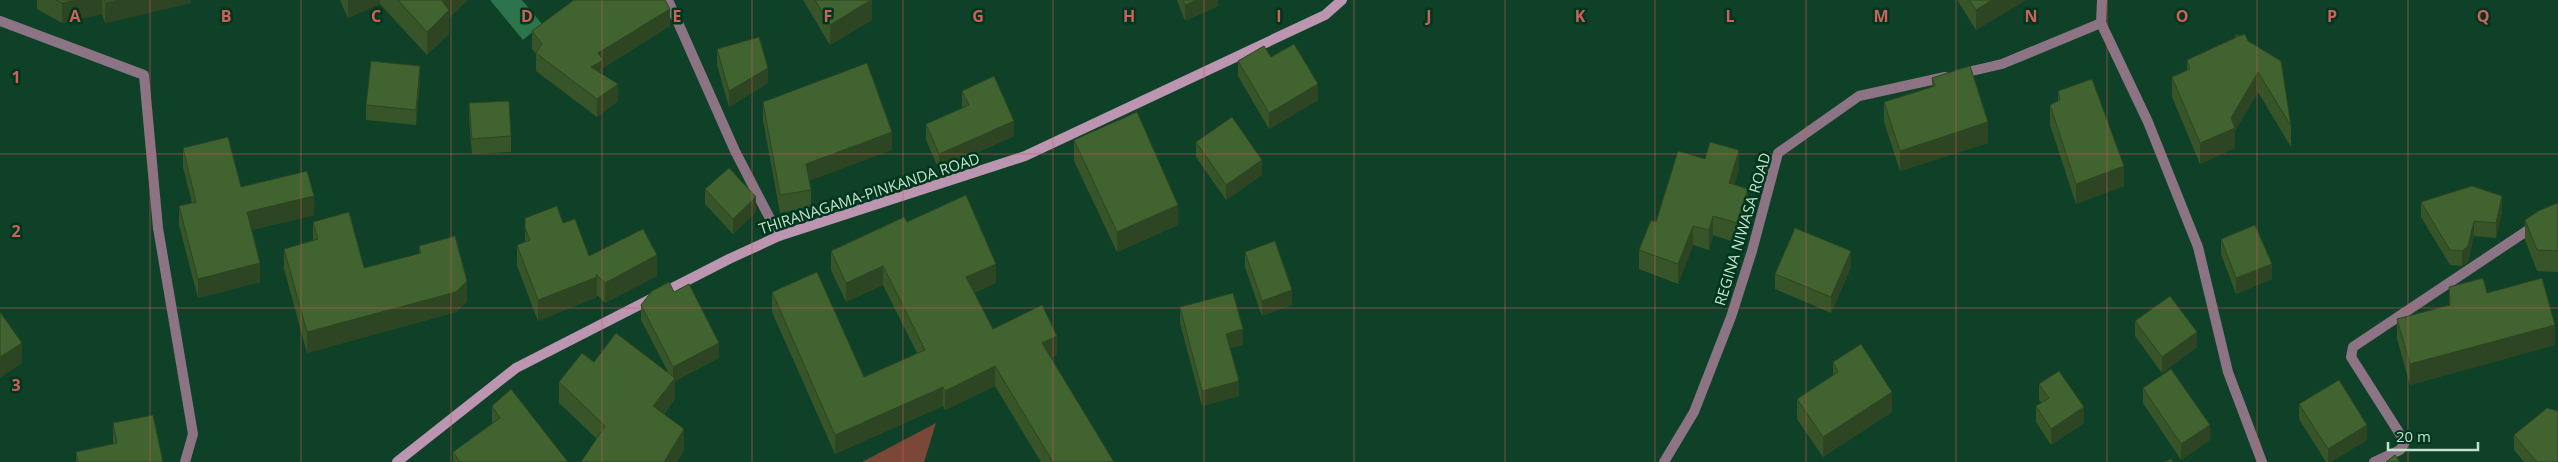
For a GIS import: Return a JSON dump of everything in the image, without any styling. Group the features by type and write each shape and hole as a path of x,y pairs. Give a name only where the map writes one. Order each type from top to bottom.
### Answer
{"street":[{"path":"668,0 735,151 779,236"},
{"name":"THIRANAGAMA-PINKANDA ROAD","path":"397,462 516,368 729,259 779,236 1024,156 1325,15 1342,0"},
{"path":"2102,0 2101,24 2148,122 2198,247 2228,372 2262,462"},
{"path":"0,21 144,75 158,228 193,434 185,462"},
{"name":"REGINA NIWASA ROAD","path":"1664,462 1694,412 1731,317 1752,251 1778,153 1859,96 2002,64 2101,24"},
{"path":"2374,462 2400,450 2405,442 2351,357 2354,347 2558,210"}],"shaded area":[{"path":"490,0 522,0 542,24 523,40"},
{"path":"936,423 924,462 862,462"}],"building":[{"path":"56,0 77,0 62,3"},
{"path":"104,0 119,0 105,3"},
{"path":"398,0 443,0 449,10 427,32"},
{"path":"574,0 665,0 670,9 598,53 603,60 591,67 618,84 597,99 536,53 542,44 532,31"},
{"path":"815,0 871,0 830,25"},
{"path":"1183,0 1197,0 1185,5"},
{"path":"1969,0 1992,0 1976,10"},
{"path":"2235,34 2239,36 2245,34 2248,41 2281,61 2291,126 2258,72 2231,118 2235,128 2200,143 2172,77 2190,69 2187,60 2237,37"},
{"path":"759,37 768,68 729,91 717,49"},
{"path":"1294,44 1318,84 1269,113 1238,61 1264,46 1271,57"},
{"path":"371,61 420,66 416,110 366,105"},
{"path":"867,63 892,132 806,164 811,190 780,195 763,102"},
{"path":"1970,66 1988,122 1900,151 1884,102 1935,86 1932,78"},
{"path":"994,76 1014,121 939,154 926,124 969,105 962,91"},
{"path":"2092,79 2124,166 2076,184 2050,105 2060,100 2058,91"},
{"path":"509,101 511,136 472,139 469,103"},
{"path":"1137,112 1178,205 1117,232 1074,140"},
{"path":"1232,117 1262,160 1226,185 1196,142"},
{"path":"228,137 241,187 307,171 314,196 247,212 260,263 198,279 179,206 196,202 183,148"},
{"path":"1710,142 1739,150 1729,183 1748,189 1737,223 1713,216 1709,230 1693,226 1678,264 1639,250 1651,220 1656,222 1678,151 1705,159"},
{"path":"729,168 756,197 733,219 705,189"},
{"path":"2472,186 2502,196 2496,223 2474,221 2468,246 2462,251 2450,250 2421,202"},
{"path":"966,195 996,264 966,277 993,329 1042,305 1057,336 1042,343 1114,462 1053,462 995,366 945,391 943,387 835,435 772,292 817,272 864,377 925,350 883,266 846,283 831,251 904,217 907,222"},
{"path":"2558,203 2558,251 2537,250 2525,220 2540,210"},
{"path":"557,206 563,223 575,219 589,256 643,229 657,255 605,283 596,274 597,277 538,300 517,245 530,240 525,228 525,218"},
{"path":"349,212 364,268 421,253 419,246 455,236 467,281 456,292 307,332 284,249 318,239 313,222"},
{"path":"2255,225 2272,264 2236,278 2221,239"},
{"path":"1795,228 1851,251 1831,297 1775,274"},
{"path":"1275,241 1292,290 1262,301 1245,252"},
{"path":"2483,278 2487,293 2542,278 2555,325 2410,364 2397,319 2450,305 2449,287"},
{"path":"669,282 674,292 689,284 719,343 673,367 641,305 652,291"},
{"path":"1233,293 1243,329 1226,334 1239,381 1202,391 1180,307"},
{"path":"2170,296 2197,332 2162,357 2135,321"},
{"path":"0,312 22,343 0,357"},
{"path":"616,333 675,378 653,406 684,429 664,462 581,462 605,426 559,382 582,353 594,362"},
{"path":"1861,344 1892,392 1823,437 1797,399 1838,372 1833,362"},
{"path":"2171,369 2210,425 2181,444 2143,388"},
{"path":"2059,371 2084,407 2051,429 2036,406 2049,398 2039,384"},
{"path":"2339,380 2367,425 2328,449 2299,404"},
{"path":"511,389 568,462 460,462 453,452 500,418 492,406"},
{"path":"2547,408 2558,411 2558,462 2537,462 2514,435"},
{"path":"153,415 163,462 78,462 76,452 117,443 113,423"},
{"path":"2395,455 2400,462 2386,462"}]}
